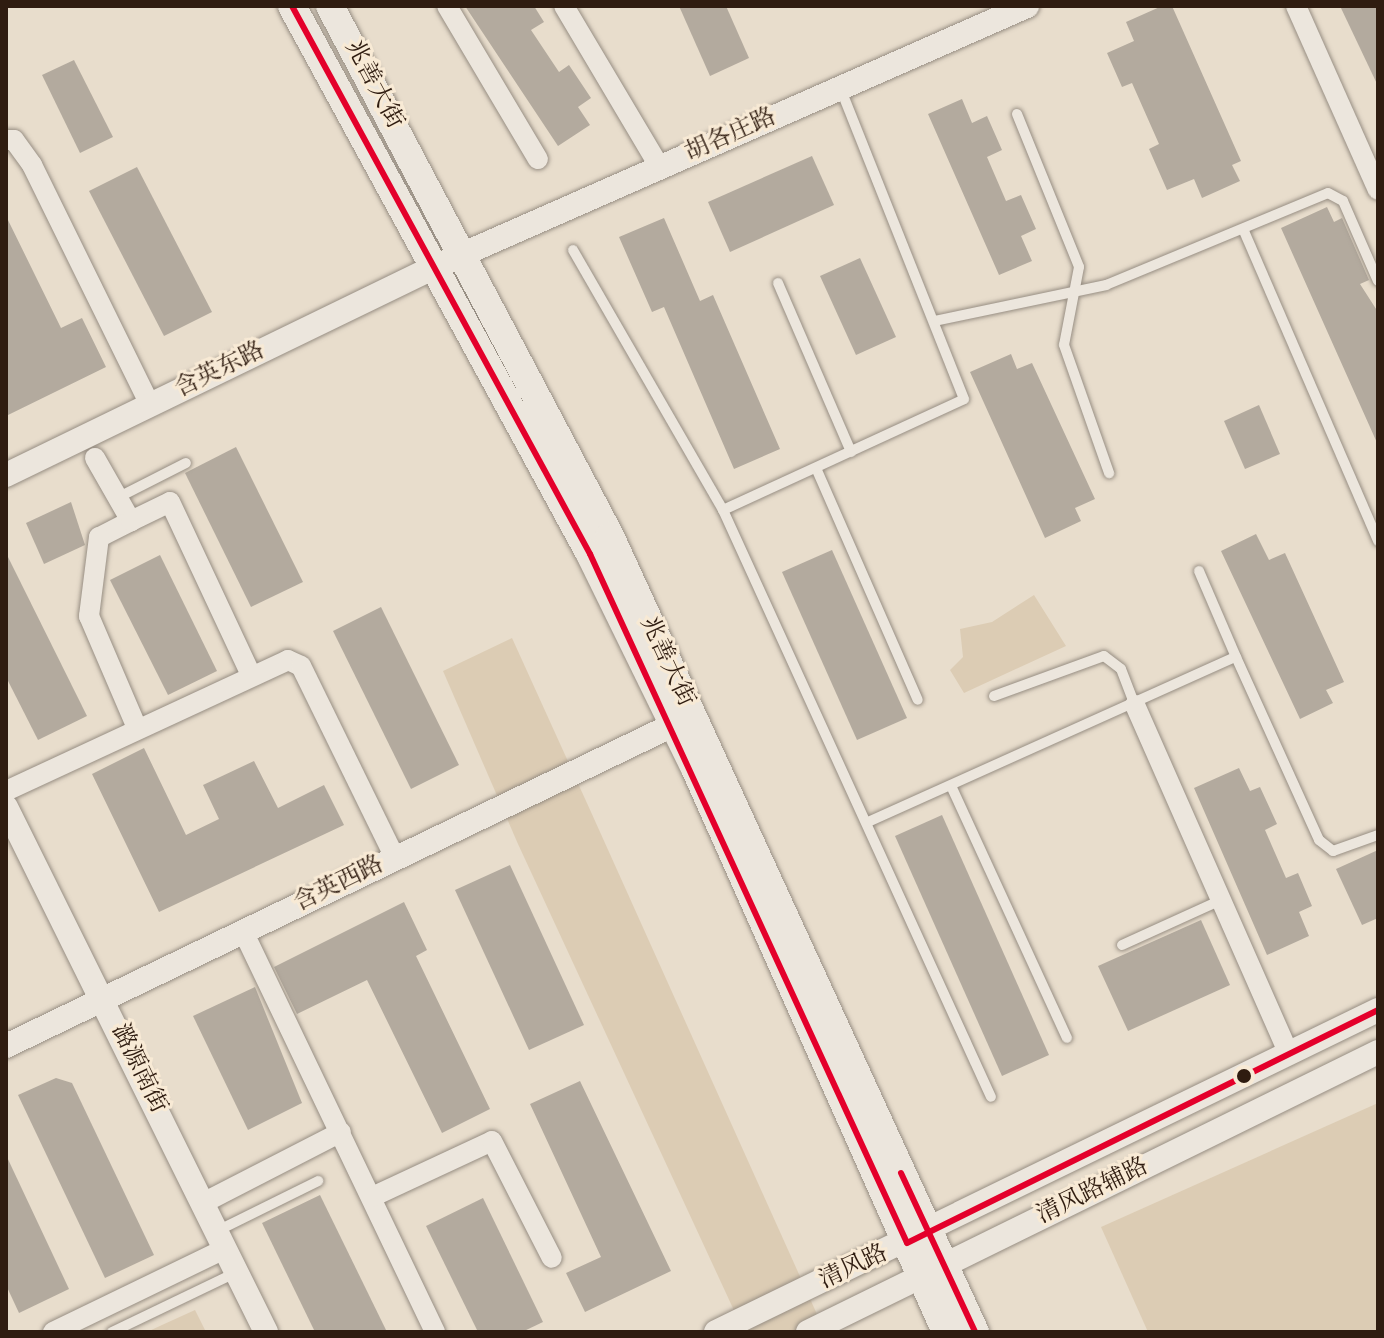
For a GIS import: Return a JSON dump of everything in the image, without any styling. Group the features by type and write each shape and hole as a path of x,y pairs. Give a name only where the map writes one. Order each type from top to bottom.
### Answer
{"main road":[{"name":"兆善大街","path":"292,6 590,554 934,1271 975,1332"},
{"name":"兆善大街","path":"330,6 610,536 918,1237"},
{"name":"兆善大街","path":"934,1271 946,1332"}],"street":[{"path":"447,6 538,159"},
{"path":"564,6 660,168"},
{"name":"胡各庄路","path":"434,267 1027,6"},
{"path":"1296,6 1378,190"},
{"path":"6,140 14,140 32,165 150,405"},
{"name":"含英东路","path":"6,475 434,267"},
{"path":"95,458 131,521"},
{"path":"137,728 89,616 99,537 170,502 251,675"},
{"path":"6,791 288,660 301,666 395,858"},
{"path":"1135,705 1289,1054"},
{"name":"含英西路","path":"6,1046 673,725"},
{"name":"潞源南街","path":"6,807 104,999 266,1332"},
{"path":"243,931 435,1332"},
{"name":"清风路","path":"716,1332 918,1237 1378,1010"},
{"name":"清风路辅路","path":"808,1332 1378,1052"},
{"path":"203,1203 341,1132"},
{"path":"372,1197 492,1141 552,1258"},
{"path":"53,1332 221,1240"}],"lane":[{"path":"723,510 964,399 840,88"},
{"path":"1017,114 1079,267 1064,345 1071,381 1109,473"},
{"path":"934,321 1025,298 1071,296 1244,231 1328,193 1343,201 1378,281"},
{"path":"1244,231 1378,541"},
{"path":"573,250 723,510 991,1097"},
{"path":"778,283 851,452"},
{"path":"119,497 186,463"},
{"path":"816,468 918,700"},
{"path":"1199,571 1319,840 1333,851 1378,835"},
{"path":"994,696 1104,656 1121,669 1135,705"},
{"path":"868,822 952,788 1236,657"},
{"path":"952,788 1067,1038"},
{"path":"1122,945 1219,901"},
{"path":"221,1240 318,1181"},
{"path":"112,1332 236,1272"}],"shaded area":[{"path":"1034,595 1066,646 964,693 950,670 963,657 960,629 992,622"},
{"path":"512,638 825,1332 744,1332 518,844 443,671"},
{"path":"1378,1103 1378,1332 1148,1332 1101,1227"},
{"path":"195,1310 206,1332 147,1332 162,1325"}],"building":[{"path":"465,6 534,6 544,22 531,30 559,72 569,65 591,98 578,107 590,125 558,146"},
{"path":"679,6 726,6 749,58 710,76"},
{"path":"1162,6 1172,6 1241,161 1232,165 1240,181 1202,198 1194,179 1167,190 1149,149 1159,144 1132,83 1122,87 1107,53 1134,41 1126,22"},
{"path":"1340,6 1378,6 1378,86"},
{"path":"74,60 113,137 80,153 42,75"},
{"path":"962,99 972,123 987,116 1002,150 987,157 1006,201 1021,195 1036,229 1021,236 1032,261 999,275 928,114"},
{"path":"812,156 834,205 730,252 708,202"},
{"path":"137,167 212,312 164,336 89,191"},
{"path":"1327,207 1334,222 1342,218 1369,280 1360,284 1378,312 1378,445 1281,228"},
{"path":"6,216 61,328 82,318 106,367 6,416"},
{"path":"664,218 700,301 713,295 780,449 734,469 664,307 652,312 619,237"},
{"path":"860,258 896,337 856,355 820,276"},
{"path":"1011,354 1017,369 1032,363 1095,499 1075,508 1081,521 1045,538 970,372"},
{"path":"1259,405 1280,454 1245,469 1224,421"},
{"path":"236,447 303,582 251,607 185,473"},
{"path":"71,502 85,545 44,564 26,523"},
{"path":"1256,534 1269,560 1285,553 1344,682 1326,690 1333,703 1300,719 1221,551"},
{"path":"832,550 907,718 857,740 782,572"},
{"path":"6,553 87,716 38,740 6,677"},
{"path":"160,555 217,671 168,695 110,580"},
{"path":"381,607 459,765 411,789 333,631"},
{"path":"144,748 186,835 219,819 203,785 254,761 278,808 324,785 344,825 159,912 92,774"},
{"path":"1239,768 1250,791 1260,787 1277,824 1265,830 1286,878 1298,873 1312,906 1299,912 1309,936 1267,955 1194,788"},
{"path":"942,815 1049,1055 1002,1076 895,836"},
{"path":"1378,850 1378,918 1362,925 1336,869"},
{"path":"510,865 584,1025 529,1050 455,890"},
{"path":"404,902 427,950 416,956 490,1109 442,1133 367,980 297,1014 274,967"},
{"path":"1201,920 1230,985 1128,1031 1098,966"},
{"path":"255,987 302,1103 248,1130 193,1016"},
{"path":"56,1078 72,1083 154,1255 105,1278 18,1095"},
{"path":"580,1081 671,1271 585,1312 566,1273 601,1257 530,1104"},
{"path":"6,1155 69,1289 19,1313 6,1285"},
{"path":"320,1195 387,1332 315,1332 262,1223"},
{"path":"483,1198 543,1322 522,1332 478,1332 426,1226"}],"transit line":[{"path":"292,6 590,554 907,1243 1378,1010"},
{"path":"901,1173 975,1332"}]}
